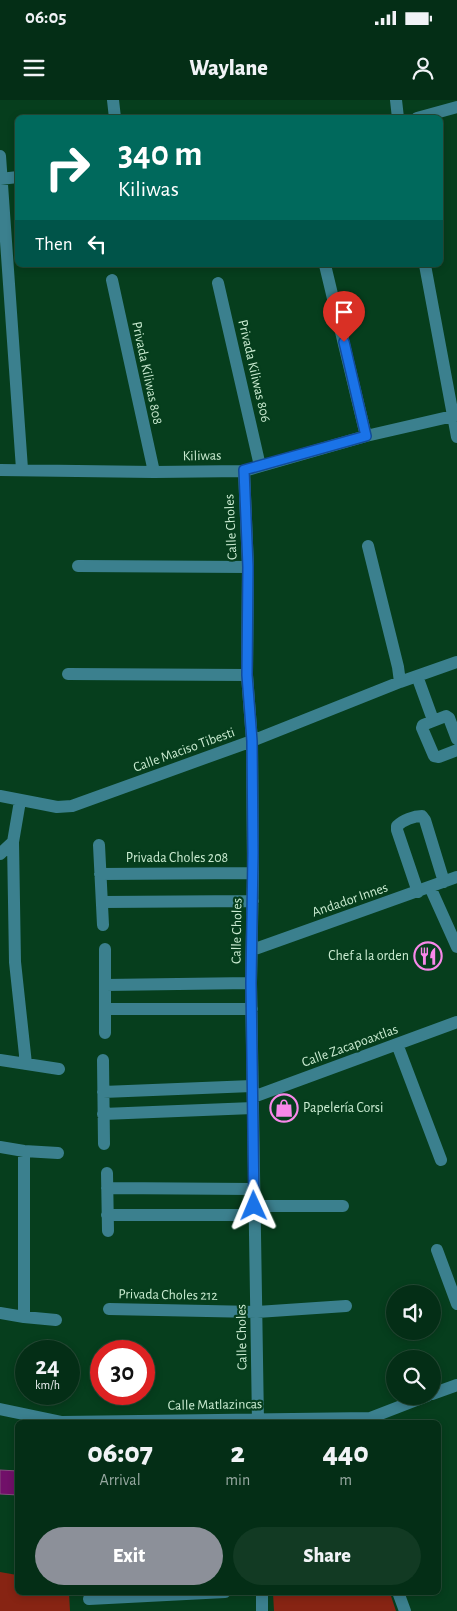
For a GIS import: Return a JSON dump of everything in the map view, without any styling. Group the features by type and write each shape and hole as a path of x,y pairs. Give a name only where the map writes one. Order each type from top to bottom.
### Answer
{"street":[{"path":"396,100 398,115"},
{"path":"115,115 116,101"},
{"path":"428,115 457,107"},
{"path":"0,156 22,470"},
{"path":"1,179 15,177"},
{"path":"325,267 366,436"},
{"path":"425,267 455,416 457,437"},
{"name":"Privada Kiliwas 808","path":"112,280 154,472"},
{"name":"Privada Kiliwas 806","path":"218,283 260,466"},
{"name":"Kiliwas","path":"0,470 154,472 244,470 366,436 455,416"},
{"name":"Calle Choles","path":"244,470 248,567 247,675 252,741 253,901 251,983 258,1420"},
{"path":"368,546 398,666 400,682"},
{"path":"78,566 248,567"},
{"name":"Calle Maciso Tibesti","path":"0,796 57,807 72,806 252,741 400,682 457,662"},
{"path":"68,674 247,675"},
{"path":"417,676 433,720"},
{"path":"457,739 449,718 446,716 425,722 422,728 432,754 439,757 457,750"},
{"path":"20,800 14,842 15,962 26,1064"},
{"path":"453,881 422,816 417,816 400,823 397,826 397,830 424,890 457,947"},
{"path":"0,854 14,842"},
{"path":"99,845 103,925"},
{"name":"Privada Choles 208","path":"100,874 253,873"},
{"name":"Andador Innes","path":"252,950 453,881"},
{"path":"103,902 253,901"},
{"path":"105,949 105,1033"},
{"path":"105,985 251,983"},
{"path":"105,1009 252,1009"},
{"name":"Calle Zacapoaxtlas","path":"253,1097 457,1022"},
{"path":"397,1044 441,1160"},
{"path":"0,1060 59,1069"},
{"path":"103,1060 104,1144"},
{"path":"103,1092 253,1097"},
{"path":"103,1114 253,1097"},
{"path":"0,1147 24,1151 58,1153"},
{"path":"24,1151 24,1317"},
{"path":"107,1173 108,1231"},
{"path":"107,1188 253,1189"},
{"path":"107,1215 254,1211 343,1206"},
{"path":"437,1250 457,1304"},
{"name":"Privada Choles 212","path":"109,1309 257,1312 346,1306"},
{"path":"0,1313 56,1320"},
{"path":"441,1391 457,1385"},
{"name":"Calle Matlazincas","path":"371,1420 406,1405"},
{"name":"Calle Matlazincas","path":"0,1409 52,1420"},
{"path":"89,1599 167,1595"},
{"path":"262,1595 262,1611"},
{"path":"399,1595 404,1611"}],"shaded area":[{"path":"0,1572 15,1575 15,1595 69,1595 70,1611 0,1611"},
{"path":"273,1595 391,1595 396,1611 274,1611"}],"building":[{"path":"0,1470 15,1471 15,1495 0,1494"}],"place":[{"name":"Chef a la orden","path":"428,956"},
{"name":"Papelería Corsi","path":"284,1108"}],"route":[{"path":"254,1206 251,983 253,901 252,741 247,675 248,567 244,470 366,436 344,342"}]}
